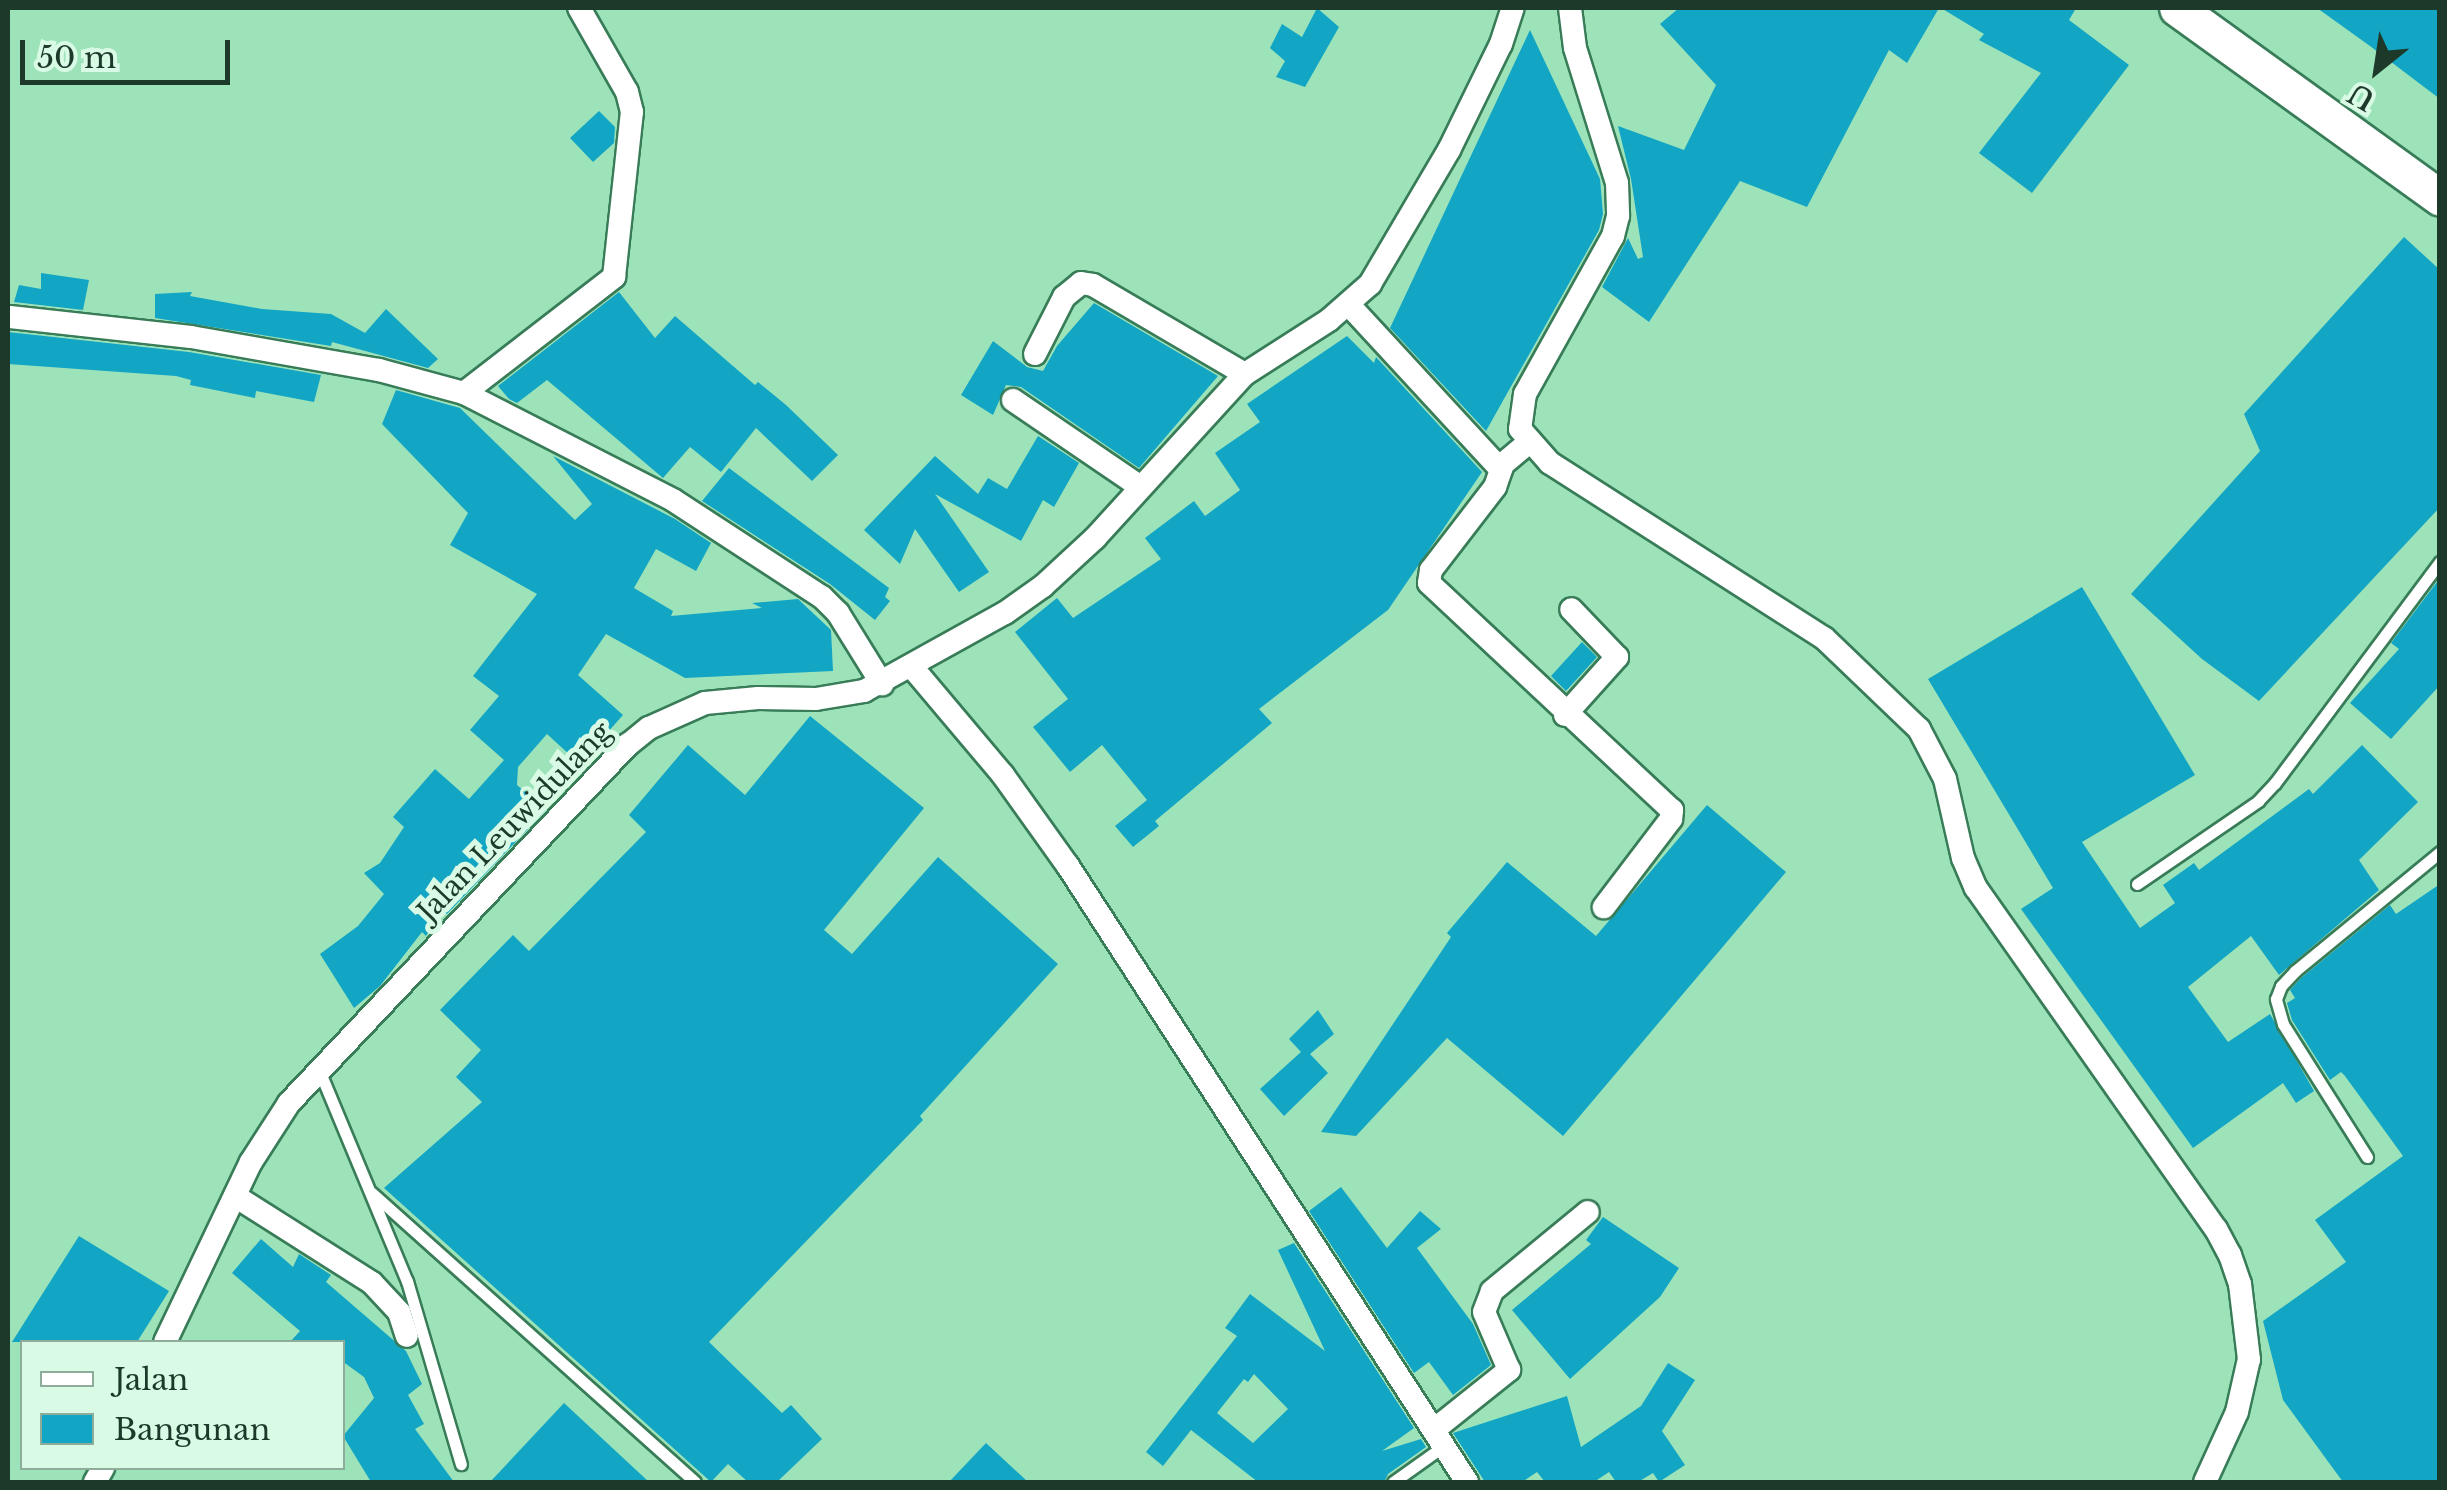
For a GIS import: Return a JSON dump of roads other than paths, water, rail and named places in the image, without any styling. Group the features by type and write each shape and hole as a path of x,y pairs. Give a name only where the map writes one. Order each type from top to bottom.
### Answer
{"main road":[{"path":"2177,8 2440,198"}],"street":[{"path":"464,392 614,277 632,112 627,92 579,8"},
{"name":"Jalan Leuwidulang","path":"167,1340 266,1134 319,1070 649,728 690,708 724,699 816,699 882,684 912,667 1043,586 1094,538 1245,374 1349,305 1384,265 1449,150 1500,44 1512,8"},
{"path":"1570,8 1575,48 1617,184 1618,216 1612,236 1525,394 1514,455 1495,487 1431,570 1429,583 1672,813 1604,907"},
{"path":"1035,354 1064,297 1082,284 1093,285 1245,374"},
{"path":"1349,305 1514,455 1550,463 1824,638 1919,729 1945,779 1963,858 1976,888 2205,1212 2230,1255 2240,1284 2250,1359 2237,1412 2205,1482"},
{"path":"10,317 191,337 380,370 464,392 673,500 822,597 838,614 882,684"},
{"path":"1014,400 1140,486"},
{"path":"1565,715 1618,657 1571,609"},
{"path":"912,667 1003,775 1068,866 1467,1482"},
{"path":"235,1196 372,1283 399,1312 407,1336"},
{"path":"1440,1437 1509,1370 1484,1312 1492,1290 1588,1212"}],"lane":[{"path":"2138,884 2258,801 2275,784 2440,562"},
{"path":"2367,1157 2283,1024 2276,998 2280,986 2440,852"},
{"path":"319,1070 407,1281 462,1464"},
{"path":"372,1192 695,1482"},
{"path":"1394,1482 1440,1437"}]}
